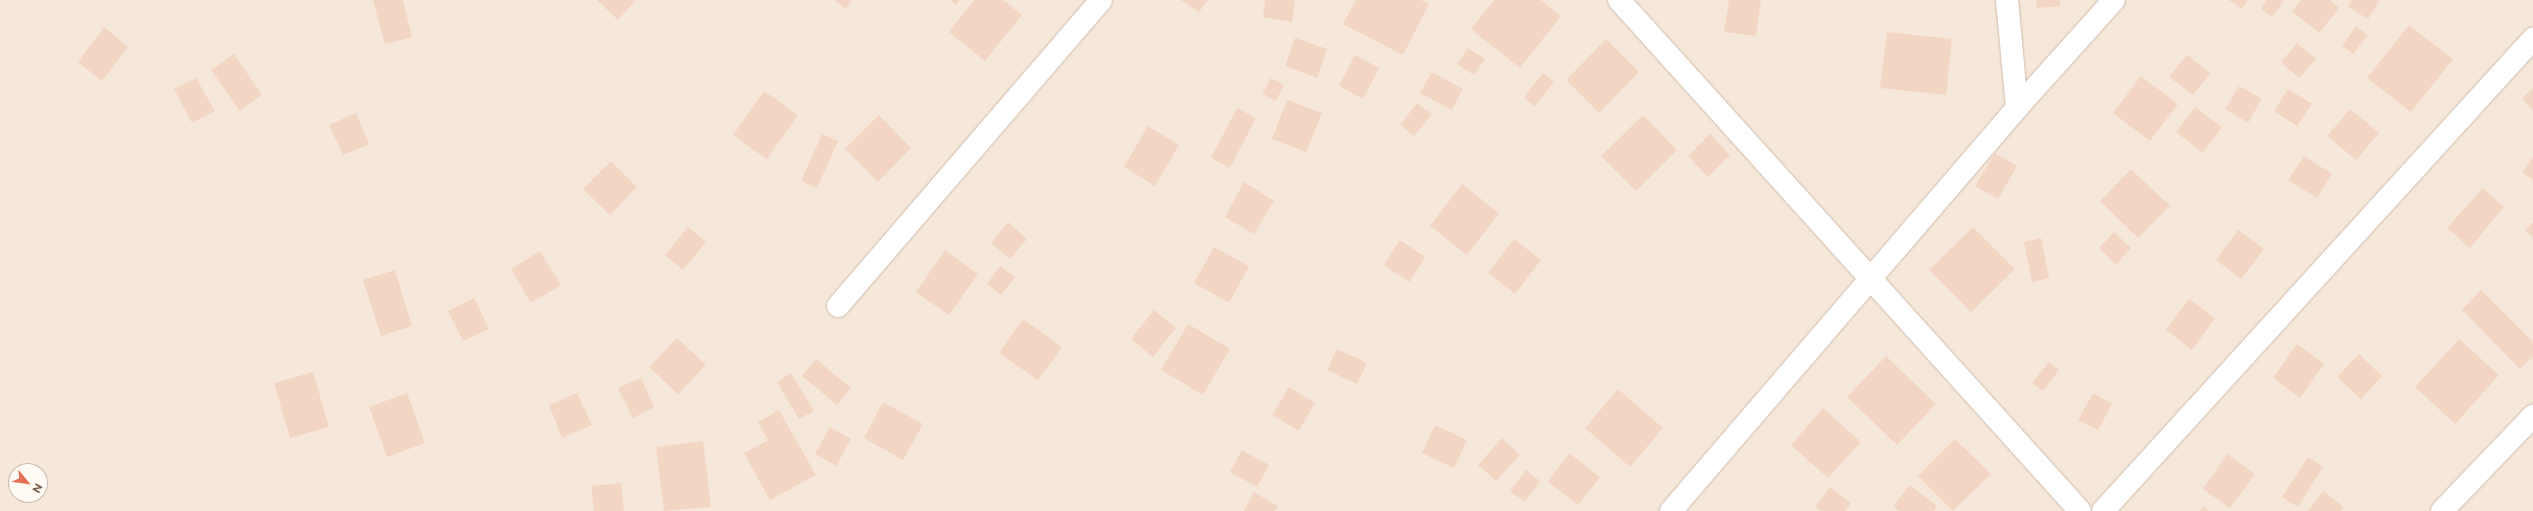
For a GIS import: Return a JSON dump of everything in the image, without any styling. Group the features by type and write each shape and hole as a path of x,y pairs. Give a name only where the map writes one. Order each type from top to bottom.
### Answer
{"street":[{"path":"838,306 1101,0"},
{"path":"1619,0 2080,511"},
{"path":"2007,0 2017,108"},
{"path":"1671,511 1871,280 2017,108 2114,0"},
{"path":"2103,511 2533,39"},
{"path":"2442,511 2533,416"}],"shaded area":[{"path":"0,0 2533,0 2533,511 0,511"}],"building":[{"path":"373,0 403,0 412,37 385,44"},
{"path":"597,0 636,0 618,20"},
{"path":"834,0 852,0 846,9"},
{"path":"950,0 960,0 956,5"},
{"path":"974,0 1003,0 1022,15 985,61 949,32"},
{"path":"1181,0 1208,0 1199,12"},
{"path":"1265,0 1295,0 1292,22 1263,17"},
{"path":"1356,0 1421,0 1429,4 1403,55 1343,24"},
{"path":"1494,0 1541,0 1561,16 1520,68 1471,29"},
{"path":"1729,0 1761,0 1756,36 1724,32"},
{"path":"2036,0 2060,0 2060,6 2037,8"},
{"path":"2229,0 2248,0 2242,9"},
{"path":"2267,0 2284,0 2272,17 2261,9"},
{"path":"2301,0 2330,0 2339,8 2319,33 2292,11"},
{"path":"2352,0 2380,0 2368,19 2348,7"},
{"path":"2409,25 2453,59 2411,112 2367,78"},
{"path":"2356,26 2368,35 2353,54 2342,46"},
{"path":"104,27 128,47 102,81 78,62"},
{"path":"1887,32 1952,39 1946,95 1880,88"},
{"path":"1295,38 1327,49 1317,78 1285,66"},
{"path":"1606,39 1639,72 1599,113 1566,80"},
{"path":"2297,43 2316,59 2299,78 2281,62"},
{"path":"1468,48 1485,59 1474,75 1457,64"},
{"path":"234,54 262,95 240,111 211,70"},
{"path":"1355,55 1379,68 1363,99 1339,86"},
{"path":"2187,55 2210,73 2193,95 2169,77"},
{"path":"1432,72 1463,89 1452,110 1420,93"},
{"path":"1543,73 1554,82 1535,106 1524,97"},
{"path":"2141,76 2178,104 2150,141 2113,113"},
{"path":"196,78 215,111 192,123 174,89"},
{"path":"1271,78 1284,85 1276,101 1262,94"},
{"path":"2239,86 2262,99 2248,123 2225,109"},
{"path":"2533,88 2533,111 2522,98"},
{"path":"2288,89 2312,104 2297,126 2274,111"},
{"path":"764,91 798,115 767,159 733,135"},
{"path":"1287,100 1322,113 1306,152 1272,139"},
{"path":"1417,103 1432,114 1414,136 1400,125"},
{"path":"2195,107 2222,127 2203,153 2176,132"},
{"path":"1237,108 1256,118 1230,168 1211,158"},
{"path":"2350,109 2379,133 2356,160 2327,136"},
{"path":"356,113 369,144 343,155 329,125"},
{"path":"879,115 911,148 878,182 845,149"},
{"path":"1643,115 1677,150 1636,191 1601,156"},
{"path":"1148,126 1179,145 1155,186 1124,167"},
{"path":"822,134 838,141 817,188 801,181"},
{"path":"1710,134 1730,155 1708,177 1688,156"},
{"path":"1995,153 2017,166 1998,199 1975,186"},
{"path":"2304,156 2332,174 2317,198 2288,180"},
{"path":"2533,157 2533,180 2522,172"},
{"path":"611,161 637,187 610,215 583,189"},
{"path":"2131,169 2170,206 2138,238 2100,201"},
{"path":"1244,182 1274,201 1254,234 1225,217"},
{"path":"1462,184 1499,213 1467,255 1430,226"},
{"path":"2483,188 2504,207 2470,248 2447,228"},
{"path":"1008,222 1027,239 1010,259 991,243"},
{"path":"2533,222 2533,238 2525,230"},
{"path":"688,227 706,242 683,270 665,255"},
{"path":"1973,227 2015,269 1971,312 1929,270"},
{"path":"2238,230 2264,249 2241,279 2216,260"},
{"path":"2114,232 2131,248 2116,265 2099,248"},
{"path":"2041,238 2049,278 2032,282 2024,242"},
{"path":"1514,239 1541,260 1515,294 1488,273"},
{"path":"1400,240 1425,257 1409,282 1384,265"},
{"path":"1214,247 1249,266 1229,303 1194,283"},
{"path":"945,250 978,274 949,315 916,292"},
{"path":"540,251 561,285 531,303 511,269"},
{"path":"1000,266 1015,277 1001,295 987,284"},
{"path":"395,270 412,326 381,336 363,280"},
{"path":"2481,290 2533,342 2533,357 2520,369 2462,310"},
{"path":"474,298 489,329 463,341 448,311"},
{"path":"2189,299 2215,318 2192,350 2166,330"},
{"path":"1154,310 1176,328 1153,357 1131,339"},
{"path":"1023,319 1062,347 1038,380 999,353"},
{"path":"1188,324 1230,349 1203,395 1161,370"},
{"path":"677,338 706,365 678,394 649,367"},
{"path":"2459,339 2499,375 2455,424 2415,387"},
{"path":"2297,344 2324,364 2300,398 2273,378"},
{"path":"1337,349 1367,363 1357,384 1327,370"},
{"path":"2359,354 2382,376 2361,399 2337,377"},
{"path":"1886,356 1936,404 1897,445 1847,397"},
{"path":"816,359 851,388 837,405 802,376"},
{"path":"2049,362 2059,370 2043,391 2032,383"},
{"path":"313,372 329,427 290,438 274,383"},
{"path":"791,373 814,411 799,419 777,382"},
{"path":"641,378 654,407 633,418 618,388"},
{"path":"1289,387 1315,403 1299,431 1272,415"},
{"path":"1618,389 1663,428 1630,467 1585,428"},
{"path":"407,393 425,443 387,457 369,407"},
{"path":"577,393 592,425 562,438 549,405"},
{"path":"2093,393 2112,404 2098,430 2078,420"},
{"path":"883,402 923,424 903,460 864,438"},
{"path":"1823,408 1861,442 1828,478 1791,445"},
{"path":"779,410 816,475 770,500 744,453 768,440 758,422"},
{"path":"1435,425 1467,440 1454,468 1422,453"},
{"path":"830,427 851,439 836,466 815,454"},
{"path":"1502,438 1520,455 1496,481 1478,465"},
{"path":"1955,439 1991,474 1953,511 1918,476"},
{"path":"703,441 711,507 664,511 656,447"},
{"path":"1242,450 1269,465 1257,487 1230,472"},
{"path":"1569,453 1600,477 1578,505 1548,482"},
{"path":"2227,454 2255,474 2230,508 2203,489"},
{"path":"2308,457 2323,467 2298,507 2282,497"},
{"path":"1526,470 1540,481 1525,502 1510,491"},
{"path":"621,483 624,511 594,511 591,486"},
{"path":"1910,485 1937,506 1934,511 1900,511 1893,506"},
{"path":"1830,487 1851,503 1845,511 1821,511 1815,507"},
{"path":"2323,491 2344,507 2341,511 2308,511"},
{"path":"1254,492 1278,506 1275,511 1244,511"},
{"path":"2204,506 2209,511 2199,511"}]}
